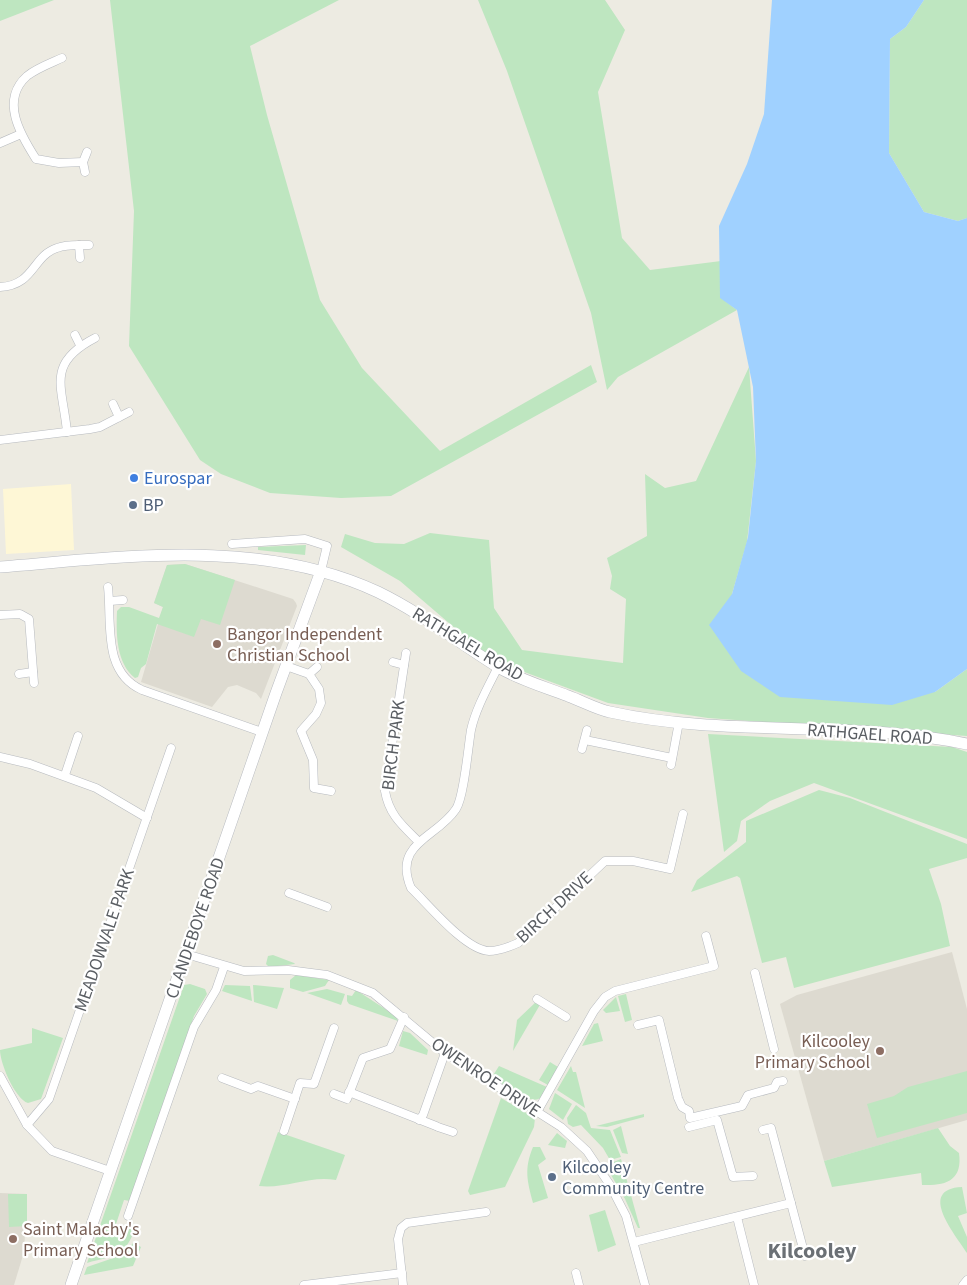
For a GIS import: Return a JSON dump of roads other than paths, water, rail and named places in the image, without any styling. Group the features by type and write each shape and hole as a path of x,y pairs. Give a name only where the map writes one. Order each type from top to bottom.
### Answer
{"street":[{"path":"62,58 27,76 16,91 12,108 20,134 36,159 58,163 83,162"},
{"path":"0,143 20,134"},
{"path":"85,172 83,162 87,152"},
{"path":"79,245 80,258"},
{"path":"0,286 21,282 56,248 89,245"},
{"path":"75,335 80,345"},
{"path":"67,432 60,376 68,356 80,345 94,338"},
{"path":"113,404 119,417"},
{"path":"0,440 100,426 130,412"},
{"path":"232,544 305,539 327,546 322,571"},
{"name":"RATHGAEL ROAD","path":"0,567 126,557 199,556 239,557 322,571 379,593 427,619 498,667 609,712 679,722 750,728 906,734 967,744"},
{"name":"CLANDEBOYE ROAD","path":"70,1285 262,732 322,571"},
{"path":"108,587 112,652 119,671 126,680 142,690 262,732"},
{"path":"110,601 123,600"},
{"path":"0,615 24,615 29,619 34,683"},
{"name":"BIRCH PARK","path":"406,654 385,791 387,805 392,814 420,842"},
{"path":"393,662 404,665"},
{"path":"286,666 309,674 319,689 321,703 316,714 300,731 313,760 314,788 331,791"},
{"path":"309,674 317,667"},
{"name":"BIRCH DRIVE","path":"498,667 486,689 472,728 456,810 413,849 406,862 407,878 411,888 467,942 487,951 507,948 518,943 604,861 633,861 670,869 683,814"},
{"path":"19,674 34,672"},
{"path":"585,740 672,762 679,722"},
{"path":"582,749 587,730"},
{"path":"65,776 78,736"},
{"name":"MEADOWVALE PARK","path":"27,1125 48,1099 171,748"},
{"path":"0,756 65,776 96,788 147,818"},
{"path":"289,893 327,907"},
{"path":"537,1112 594,1011 605,997 615,991 714,966 706,936"},
{"name":"OWENROE DRIVE","path":"186,954 224,967 244,971 288,970 327,975 373,993 445,1053 561,1127 587,1151 618,1199 634,1242 645,1285"},
{"path":"128,1216 194,1027 216,990 224,967"},
{"path":"755,973 774,1049"},
{"path":"537,999 566,1018"},
{"path":"334,1094 347,1099 363,1058 390,1049 404,1017"},
{"path":"638,1025 659,1020 678,1098 682,1107 688,1111 690,1118 742,1106 748,1095 774,1088 777,1082 783,1081"},
{"path":"284,1131 300,1083 314,1084 334,1028"},
{"path":"419,1120 423,1115 445,1053"},
{"path":"0,1076 3,1090 27,1125 52,1150 110,1171"},
{"path":"224,1080 251,1088 258,1086 295,1099"},
{"path":"349,1092 453,1132"},
{"path":"689,1127 717,1120 729,1179 753,1176"},
{"path":"763,1130 771,1128 805,1256"},
{"path":"634,1242 791,1203"},
{"path":"404,1285 398,1239 401,1228 407,1223 486,1212"},
{"path":"737,1217 754,1285"},
{"path":"304,1285 402,1273"},
{"path":"576,1273 579,1285"},
{"path":"963,1285 967,1280"}],"water":[{"path":"772,0 924,0 906,27 890,39 889,153 924,212 958,221 967,218 967,669 935,692 892,705 780,697 741,671 709,625 732,594 748,537 756,461 753,387 737,310 720,298 719,226 747,164 764,114"}],"place":[{"name":"Eurospar","path":"134,478"},
{"name":"BP","path":"133,505"},
{"name":"Bangor Independent Christian School","path":"217,644"},
{"name":"Kilcooley Primary School","path":"880,1051"},
{"name":"Kilcooley Community Centre","path":"552,1177"},
{"name":"Saint Malachy's Primary School","path":"13,1239"}],"district":[{"name":"Kilcooley","path":"812,1250"}]}
